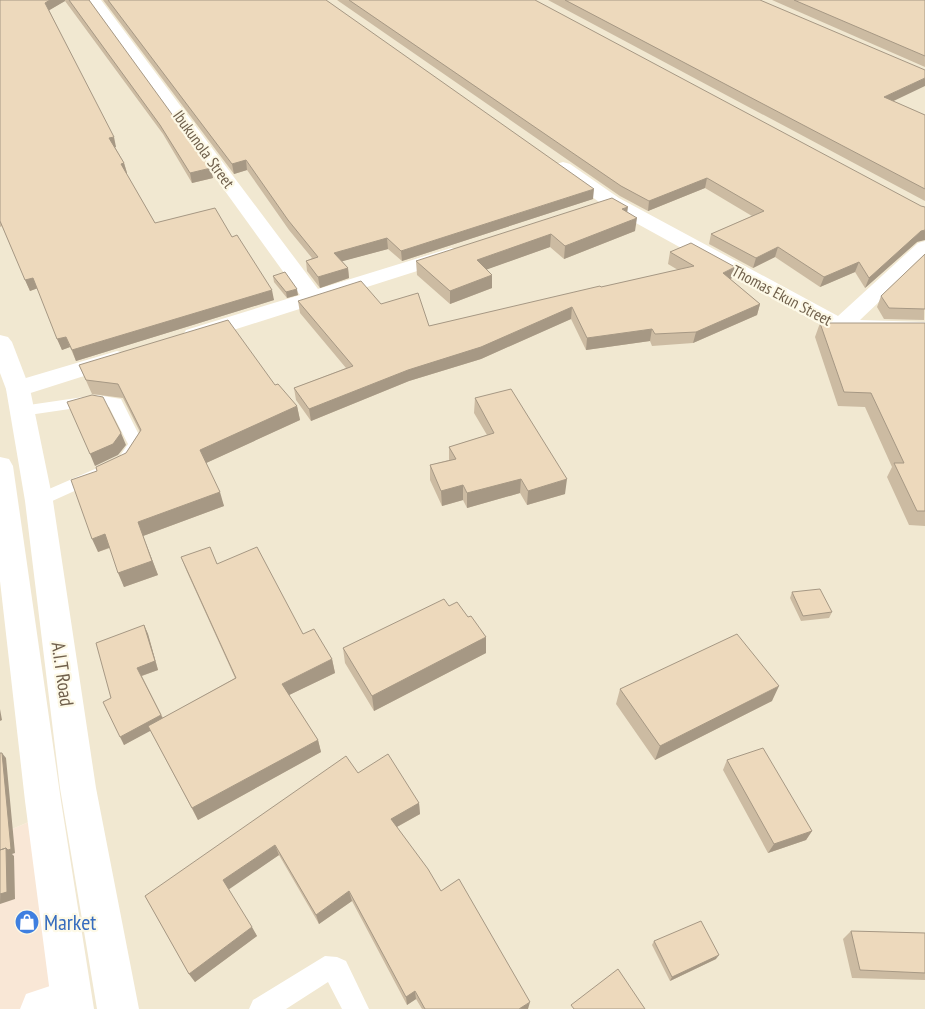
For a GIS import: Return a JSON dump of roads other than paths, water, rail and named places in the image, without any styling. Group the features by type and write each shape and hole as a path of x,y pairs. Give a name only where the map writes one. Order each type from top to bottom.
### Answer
{"street":[{"name":"Ibukunola Street","path":"94,0 314,299"},
{"name":"Thomas Ekun Street","path":"548,157 612,202 840,326"},
{"path":"584,211 612,202"},
{"path":"840,326 925,247"},
{"path":"170,342 314,299 472,248"},
{"path":"840,326 925,329"},
{"name":"A.I.T Road","path":"0,342 20,400 18,481 7,573 43,802 62,1006"},
{"path":"20,400 132,354"},
{"name":"A.I.T Road","path":"18,481 78,788 118,1009"}],"lane":[{"path":"18,481 125,461 136,445 115,404 96,400 20,400"},
{"path":"262,1009 325,969 337,970 356,1009"}],"place":[{"name":"Market","path":"27,922"}]}
